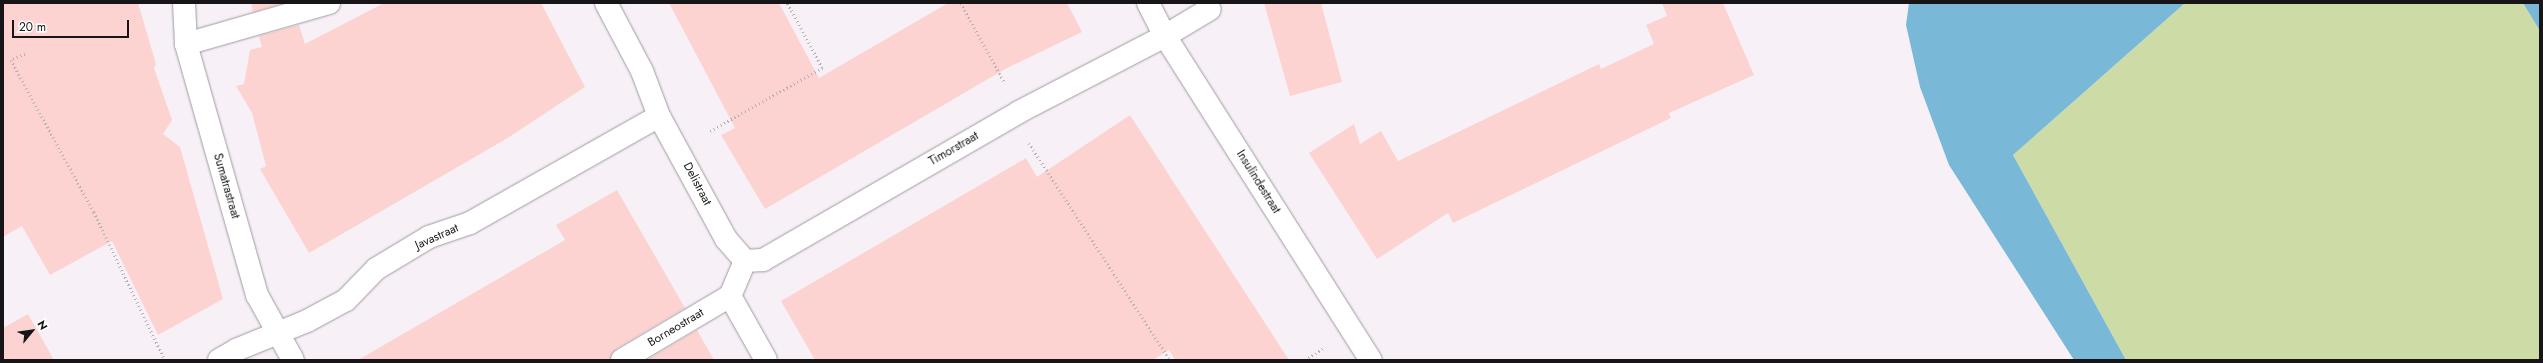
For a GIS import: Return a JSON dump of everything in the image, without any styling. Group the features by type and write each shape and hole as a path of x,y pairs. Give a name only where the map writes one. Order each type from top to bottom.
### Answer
{"street":[{"name":"Sumatrastraat","path":"184,3 186,44 257,295 293,360"},
{"path":"186,44 329,3"},
{"name":"Delistraat","path":"606,3 642,71 659,116 726,239 745,262"},
{"name":"Insulindestraat","path":"1148,3 1166,36 1371,360"},
{"name":"Timorstraat","path":"745,262 763,260 1019,112 1166,36 1210,9"},
{"name":"Javastraat","path":"219,360 307,321 346,300 376,269 429,237 470,223 659,116"},
{"path":"745,262 730,296 766,360"},
{"name":"Borneostraat","path":"622,360 730,296"}],"path":[{"path":"710,131 822,68 787,3"},
{"path":"961,3 1006,86"},
{"path":"25,54 11,60 94,212 165,360"},
{"path":"1026,139 1170,360"}],"green space":[{"path":"2185,3 2523,3 2540,31 2540,360 2126,360 2013,155"}],"water":[{"path":"1909,3 2185,3 2013,155 2126,360 2074,360 1949,165 1920,87 1906,25"},
{"path":"2523,3 2540,3 2540,31"}],"building":[{"path":"3,3 138,3 156,64 154,68 172,120 163,134 180,147 223,299 158,335 112,241 50,275 22,226 3,237"},
{"path":"251,3 284,3 253,12"},
{"path":"384,3 541,3 585,87 506,139 309,253 260,169 266,166 252,113 236,86 244,84 250,50 262,47 259,36 299,25 305,44"},
{"path":"669,3 779,3 819,78 948,3 1067,3 1082,32 1007,68 765,209 721,135 735,128"},
{"path":"1264,3 1321,3 1342,82 1290,96"},
{"path":"1662,3 1723,3 1754,75 1669,113 1671,118 1453,223 1448,213 1377,259 1309,153 1354,124 1360,144 1381,131 1398,161 1599,64 1601,69 1654,44 1646,25 1667,16"},
{"path":"1130,115 1289,360 1175,360 1169,350 1153,360 815,360 781,301 1026,158 1037,177"},
{"path":"617,190 685,308 616,349 610,360 358,360 565,240 556,225"},
{"path":"28,314 54,360 3,360 3,328"},
{"path":"697,330 714,360 647,360"}]}
